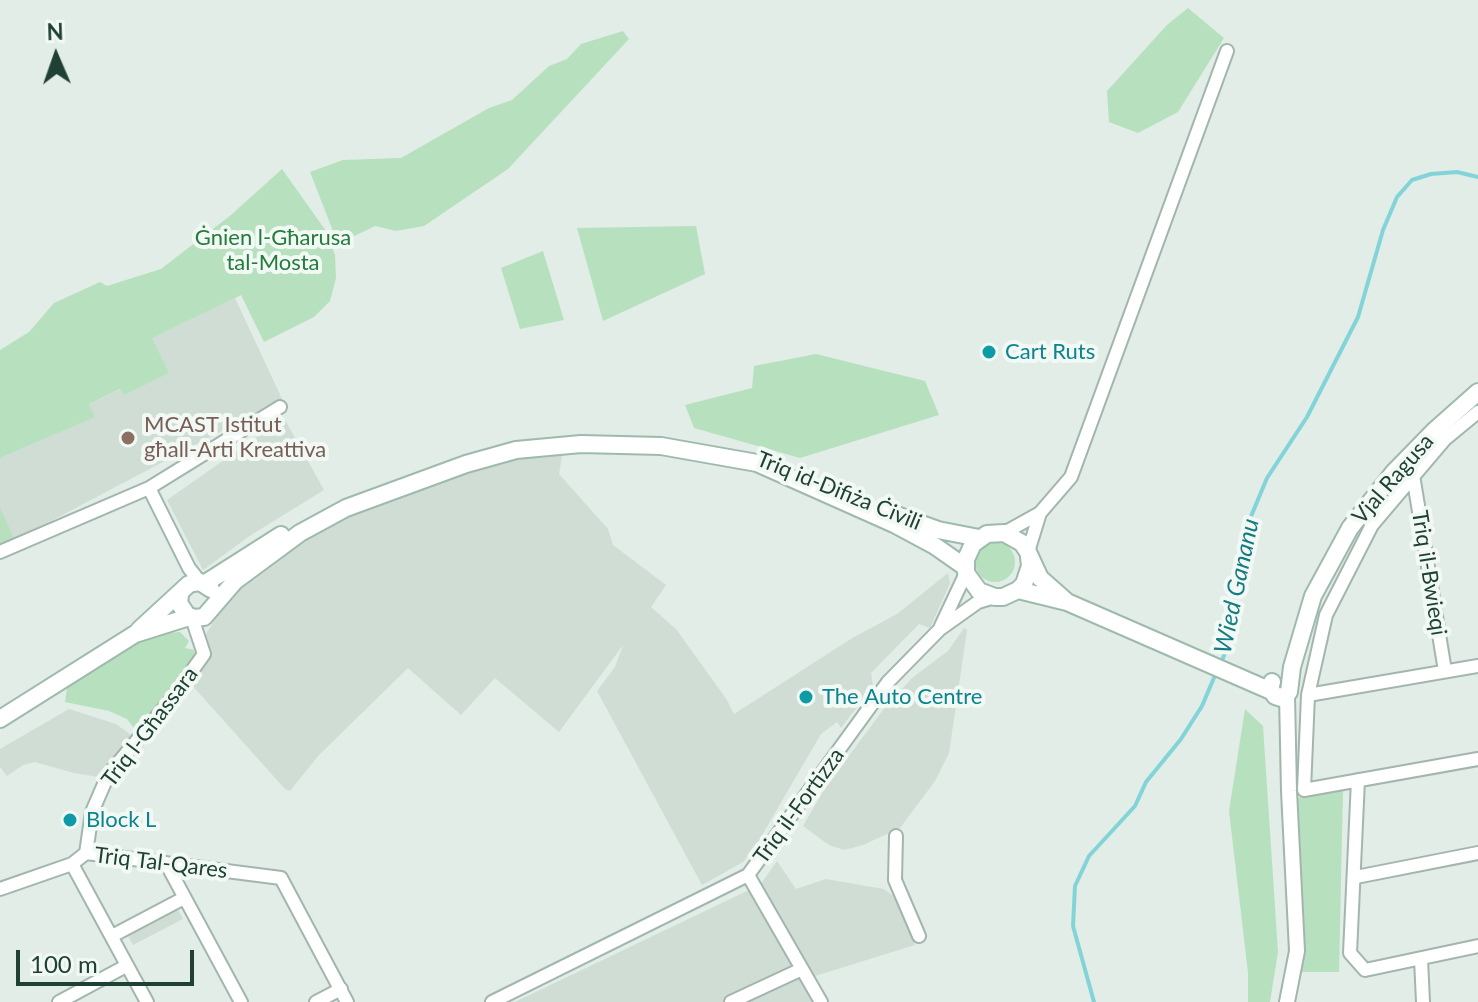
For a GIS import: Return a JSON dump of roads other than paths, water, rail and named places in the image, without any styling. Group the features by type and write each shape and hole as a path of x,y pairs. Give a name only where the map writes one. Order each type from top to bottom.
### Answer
{"main road":[{"name":"Vjal Ragusa","path":"1282,681 1313,596 1350,528 1394,472 1478,392"},
{"name":"Triq id-Difiża Ċivili","path":"0,719 135,634 189,584 202,583 343,499 417,470 515,443 582,439 661,440 757,455 888,512 938,530 979,538 995,532 1004,533"},
{"name":"Triq id-Difiża Ċivili","path":"135,634 213,609 215,602 235,581 269,555 300,533 346,508 466,464 516,450 581,444 661,446 757,463 894,524 935,546 966,570 979,591 995,597"},
{"path":"1004,533 1022,543 1040,578 1067,602"},
{"path":"966,570 968,551 979,538"},
{"path":"995,597 1018,590 1029,575 1029,555"},
{"path":"202,583 210,588 215,602"},
{"path":"1018,590 1067,602 1220,670 1252,680 1282,681"},
{"path":"182,592 182,610 195,617"},
{"path":"1252,680 1274,675 1282,681"}],"street":[{"path":"1004,533 1040,513 1071,477 1227,51"},
{"path":"0,552 149,488 280,407"},
{"path":"1478,412 1445,439 1372,525 1326,615 1308,695 1304,790 1478,759"},
{"name":"Triq il-Bwieqi","path":"1413,475 1445,671"},
{"path":"149,488 189,568 202,583"},
{"path":"1029,555 1040,513"},
{"path":"182,592 189,568"},
{"name":"Triq il-Fortizza","path":"940,629 966,570"},
{"name":"Triq il-Fortizza","path":"492,1002 748,875 888,682 940,629 978,602 995,597"},
{"name":"Triq l-Għassara","path":"86,853 92,812 108,775 174,696 204,651 195,617"},
{"path":"1308,695 1478,666"},
{"name":"Vjal Ragusa","path":"1282,681 1297,951 1287,1002"},
{"path":"1358,780 1356,877 1350,953 1365,970 1475,947 1478,960"},
{"path":"896,836 895,880 919,936"},
{"name":"Triq Tal-Qares","path":"0,889 72,864 86,853 281,878 341,989"},
{"path":"1356,877 1478,853"},
{"path":"166,863 241,1002"},
{"path":"72,864 147,1002"},
{"path":"748,875 821,1002"},
{"path":"112,936 184,898"},
{"path":"1421,959 1423,1002"},
{"path":"59,1002 126,966"},
{"path":"731,1002 746,999 802,969"},
{"path":"316,1002 341,989 347,1002"}],"waterway":[{"name":"Wied Gananu","path":"1220,665 1228,646 1236,578 1247,526 1267,478 1307,417 1358,317 1383,230 1397,197 1412,180 1431,174 1457,172 1478,177"},
{"name":"Wied Gananu","path":"1094,1002 1073,926 1075,886 1089,856 1135,806 1146,782 1181,739 1202,706 1216,673"}],"place":[{"name":"Cart Ruts","path":"989,352"},
{"name":"MCAST Istitut għall-Arti Kreattiva","path":"128,438"},
{"name":"The Auto Centre","path":"806,697"},
{"name":"Block L","path":"70,820"}],"park label":[{"name":"Ġnien l-Għarusa tal-Mosta","path":"273,250"}]}
